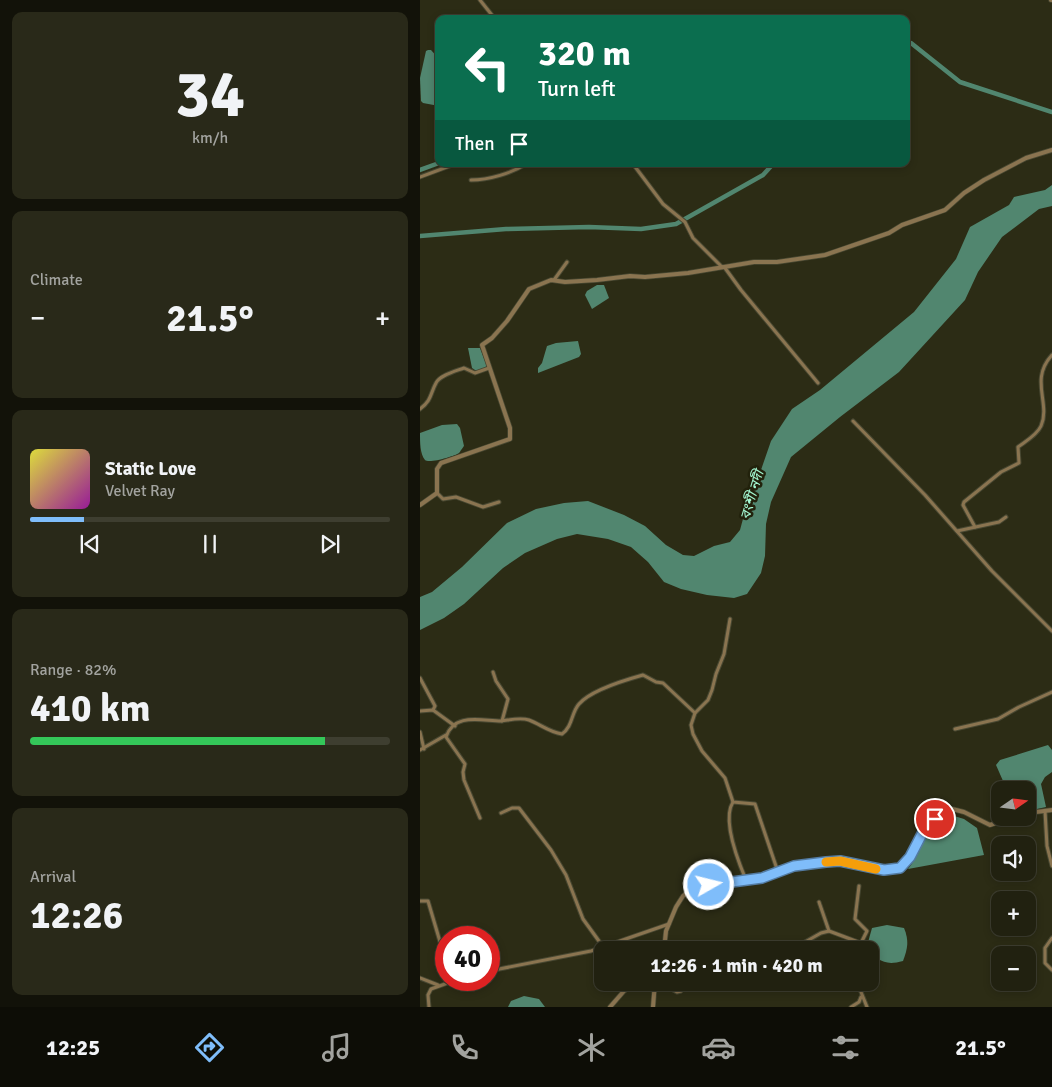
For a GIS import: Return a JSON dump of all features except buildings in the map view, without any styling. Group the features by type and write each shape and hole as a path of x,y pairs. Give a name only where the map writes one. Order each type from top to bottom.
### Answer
{"street":[{"path":"480,0 492,15"},
{"path":"499,502 483,507 456,497 444,499 437,493 437,469 441,463 510,439 510,428 482,345 492,338 507,321 530,289 543,282 554,280 565,282 688,273 754,262 777,262 825,255 889,233 902,225 945,210 964,193 984,180 1026,158 1052,150"},
{"path":"420,178 448,167"},
{"path":"471,180 478,180 521,167"},
{"path":"635,167 664,204 685,222 693,238 718,264 725,268 741,290 818,382"},
{"path":"554,280 567,262"},
{"path":"975,528 963,505 964,502 1001,472 1018,463 1018,447 1037,432 1042,424 1042,372 1046,362 1052,356"},
{"path":"420,409 434,393 439,379 464,368 475,373 489,368"},
{"path":"853,421 875,442 992,571 1052,631"},
{"path":"420,506 437,493"},
{"path":"957,531 999,522 1006,517"},
{"path":"730,619 724,654 712,690 708,700 695,713 691,725 693,734 702,751 725,778 733,802 728,813 732,837 746,880"},
{"path":"493,672 496,681 508,699 502,721"},
{"path":"420,732 422,749 446,735 455,726 473,718 502,721 528,720 562,734 570,726 578,705 585,698 643,674 656,682 663,683 695,713"},
{"path":"420,678 433,701 435,706 433,710"},
{"path":"956,729 998,718 1019,706 1052,692"},
{"path":"420,711 433,710 455,726"},
{"path":"446,735 465,764 464,780 480,818"},
{"path":"733,802 755,804 778,872"},
{"path":"501,813 512,808 519,808 566,875 583,919 599,941"},
{"path":"665,941 668,924 676,907 683,896 692,888 746,880 804,864 840,861 884,870 900,868 910,857 923,832 935,819 950,810 959,810 991,825"},
{"path":"1036,812 1052,810"},
{"path":"1044,811 1047,846 1052,866"},
{"path":"859,886 855,919 867,931 862,941"},
{"path":"420,901 428,902 435,926"},
{"path":"819,902 829,931"},
{"path":"623,941 668,924"},
{"path":"806,941 820,933 829,931 856,941"},
{"path":"1052,938 1045,948 1045,963 1052,970"},
{"path":"500,969 594,950"},
{"path":"420,978 435,983"},
{"path":"429,1007 428,995 431,989 435,987"},
{"path":"610,1007 624,991"},
{"path":"653,1007 654,991"},
{"path":"860,991 867,1007"},
{"path":"851,1007 859,1002 861,996"}],"water":[{"path":"431,50 435,54 435,105 421,101 420,78 426,51"},
{"name":"বংশী নদী","path":"1052,185 1052,206 1039,209 1002,237 978,272 965,300 899,372 791,457 771,502 766,524 765,556 761,573 747,594 734,598 707,595 681,589 664,582 648,562 631,547 608,539 577,534 557,539 525,553 503,568 464,604 444,618 420,630 420,597 432,592 462,567 507,523 536,509 564,503 588,501 624,515 645,526 666,545 683,555 694,556 714,546 730,542 740,530 747,504 753,493 771,441 792,409 820,390 914,312 956,259 970,227 1009,205 1014,197 1045,190"},
{"path":"597,285 604,285 609,298 592,309 585,295 587,291"},
{"path":"578,341 581,354 579,357 538,373 538,368 542,363 547,346 556,343"},
{"path":"468,348 480,348 487,366 478,372 472,368"},
{"path":"457,424 460,428 464,446 459,453 448,458 425,460 421,451 420,433 442,425"},
{"path":"1048,745 1052,750 1052,772 1045,777 1041,784 1046,807 1036,809 1036,781 1003,781 996,765 1000,760"},
{"path":"951,815 964,819 977,828 984,855 908,869 929,833 941,821"},
{"path":"887,925 904,928 907,944 903,961 891,963 879,960 879,941 868,941 872,928"},
{"path":"524,996 539,999 545,1007 508,1007 511,1001"}],"waterway":[{"path":"910,43 960,82 1052,112"},
{"path":"420,170 435,164"},
{"path":"420,236 506,229 589,227 641,229 676,224 763,175 770,167"}],"slow traffic":[{"path":"826,862 840,861 876,869"}],"route":[{"path":"709,885 762,878 794,866 826,862 840,861 884,870 900,868 903,867 910,857 923,832 935,819"}]}
